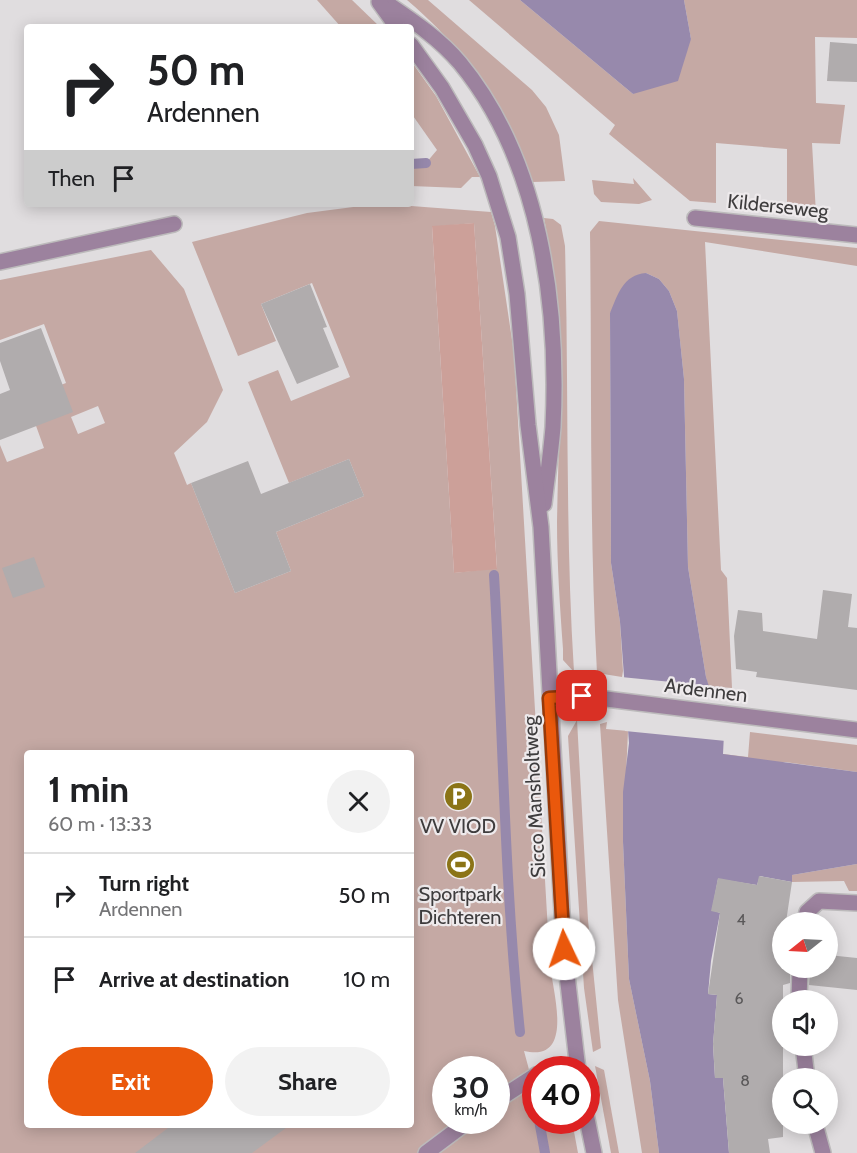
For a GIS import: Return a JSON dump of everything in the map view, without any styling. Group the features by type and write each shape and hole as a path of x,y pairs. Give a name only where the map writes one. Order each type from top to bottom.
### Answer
{"street":[{"name":"Sicco Mansholtweg","path":"380,0 395,24"},
{"name":"Sicco Mansholtweg","path":"380,0 430,33 459,62 482,93 507,139 526,188 544,270 553,360 553,427 541,527"},
{"name":"Sicco Mansholtweg","path":"414,49 442,88 475,145 489,176 508,237 517,294 528,424 541,527 564,949 577,1056"},
{"name":"Kilderseweg","path":"695,218 857,235"},
{"path":"0,262 174,224"},
{"name":"Ardennen","path":"549,698 582,696 857,730"},
{"path":"807,912 819,901 857,903"},
{"path":"426,1153 451,1134"},
{"path":"590,1134 594,1153"},
{"path":"818,1134 823,1153"}],"shaded area":[{"path":"317,0 352,0 377,24 338,24"},
{"path":"407,0 428,0 532,90 546,107 559,135 565,181 533,182 511,130 482,82 448,39"},
{"path":"469,0 520,0 633,94 691,39 684,0 857,0 857,38 815,37 816,103 845,105 840,144 812,143 816,214 787,212 787,149 716,143 716,203 690,201 609,134 615,125"},
{"path":"520,0 684,0 691,39 678,81 633,94"},
{"path":"414,65 436,96 480,177 472,177 461,188 414,186 414,164 426,163 437,150 414,117"},
{"path":"633,178 652,200 639,204 601,202 594,194 592,180 634,184"},
{"path":"414,206 491,212 514,353 550,965 557,1008 555,1036 550,1047 540,1052 524,1051 525,1056 522,1056 522,1134 574,1134 578,1153 0,1153 0,445 7,462 44,448 26,398 66,383 44,324 0,340 0,280 151,250 184,289 223,390 207,422 174,453 187,485 191,483 235,593 291,571 276,532 364,496 349,459 289,483 248,382 278,370 291,401 350,377 312,283 261,304 276,341 238,356 192,242 307,213 353,207","holes":["474,223 497,568 454,573 432,227","98,406 105,423 78,434 71,417"]},
{"path":"544,218 553,219 561,225 565,246 569,566 574,672 563,660 557,538 560,407 558,333 556,295"},
{"path":"599,221 857,248 857,266 705,242 721,570 727,578 732,688 708,686 706,677 688,567 684,379 677,311 669,291 659,279 646,273 610,313 611,563 620,622 623,671 622,677 597,673 592,508 590,232"},
{"path":"474,223 497,569 454,573 432,226"},
{"path":"646,273 659,279 669,291 677,311 684,379 688,567 706,677 724,734 723,754 857,772 857,864 792,875 792,882 760,876 757,885 718,879 712,910 720,913 711,961 708,994 717,995 713,1045 715,1078 723,1078 729,1153 659,1153 650,1081 629,979 623,792 629,743 620,622 611,563 610,313 622,287 632,277"},
{"path":"577,720 588,920 601,1048 593,1052 584,988 568,736"},
{"path":"607,722 606,729 628,731 623,842 629,979 650,1081 659,1153 642,1153 618,1000 600,724"},
{"path":"750,732 857,745 857,772 785,762 706,775 723,741 723,754 748,757"},
{"path":"857,864 857,891 849,891 844,881 792,882 792,875"},
{"path":"600,1068 604,1070 619,1153 611,1153 600,1093"}],"pier":[{"path":"621,677 712,686 727,733 726,741 625,731"}],"building":[{"path":"830,42 857,44 857,82 827,81"},
{"path":"310,284 327,327 323,328 339,367 297,384 261,304"},
{"path":"41,328 73,412 0,440 0,394 10,390 0,361 0,343"},
{"path":"349,459 364,496 276,532 291,571 235,593 191,483 248,461 261,494"},
{"path":"34,557 45,587 13,598 2,568"},
{"path":"823,590 852,594 848,627 857,628 857,690 756,677 757,672 736,669 734,636 738,610 762,613 763,631 817,639"},
{"path":"759,876 792,882 788,912 772,912 772,978 790,978 790,983 783,985 783,990 772,990 772,1056 783,1056 783,1068 772,1068 772,1134 783,1134 783,1137 768,1139 770,1153 729,1153 723,1078 715,1078 713,1044 717,995 708,994 720,913 711,911 718,878 757,885"},
{"path":"838,956 857,958 857,990 809,985 809,978 838,978"},
{"path":"168,1128 286,1128 252,1153 135,1153"}],"waterway":[{"path":"414,164 426,163"},
{"path":"494,575 507,861 520,1032"},
{"path":"542,1134 545,1153"}],"place":[{"name":"VV VIOD","path":"458,796"},
{"name":"Sportpark Dichteren","path":"460,864"}],"route":[{"path":"564,949 549,698 582,696"}]}
